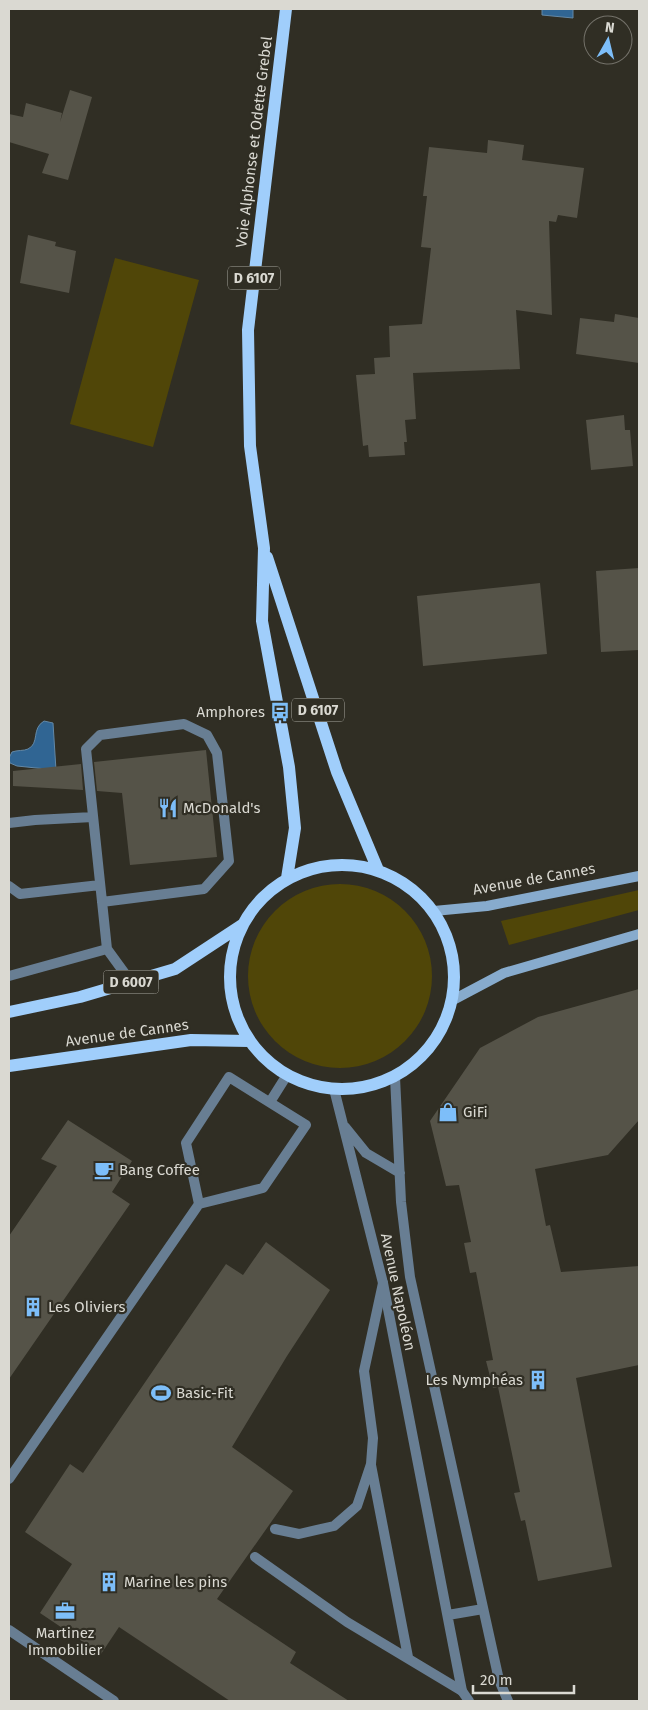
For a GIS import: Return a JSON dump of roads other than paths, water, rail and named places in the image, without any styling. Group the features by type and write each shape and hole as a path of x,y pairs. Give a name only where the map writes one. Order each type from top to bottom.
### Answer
{"main road":[{"name":"Voie Alphonse et Odette Grebel","path":"286,9 248,330 250,446 264,548 262,621 289,767 295,828 287,878"},
{"name":"Voie Alphonse et Odette Grebel","path":"264,548 337,772 378,870"},
{"path":"332,865 355,865 378,870 399,879 418,893 434,911 446,931 453,954 455,977 453,1000 442,1031 422,1057 395,1077 366,1087 334,1089 310,1085 287,1075 266,1060 249,1041 236,1014 229,984 232,954 242,925 261,899 287,878 309,869 332,865"},
{"name":"Avenue de Cannes","path":"434,911 487,906 639,876"},
{"name":"D 6007","path":"9,1012 80,997 175,969 242,925"},
{"path":"453,1000 504,973 639,934"},
{"name":"Avenue de Cannes","path":"9,1066 191,1040 249,1041"}],"street":[{"path":"102,902 204,889 228,861 217,752 208,735 184,724 100,735 86,749 106,949 131,982"},
{"path":"9,823 93,817"},
{"path":"9,886 20,894 100,885"},
{"path":"9,976 106,949"},
{"path":"270,1102 287,1075"},
{"path":"9,1479 199,1204 263,1188 306,1125 229,1077 186,1143 199,1204"},
{"name":"Avenue Napoléon","path":"395,1077 401,1202 410,1277 498,1680 508,1701"},
{"name":"Avenue Napoléon","path":"334,1089 383,1283 462,1691 469,1701"},
{"name":"Avenue Napoléon","path":"343,1124 366,1153 400,1173"},
{"path":"275,1529 299,1534 334,1526 357,1506 371,1464 373,1438 364,1371 383,1283"},
{"path":"371,1464 408,1657"},
{"path":"255,1556 347,1622 462,1691"},
{"path":"448,1615 483,1609"},
{"path":"9,1630 114,1701"}],"water":[{"path":"542,9 573,9 573,18 542,15"},
{"path":"44,721 53,723 56,770 17,766 10,763 9,758 12,752 26,750 32,746 38,728"}],"place":[{"name":"Amphores","path":"280,712"},
{"name":"McDonald's","path":"168,808"},
{"name":"GiFi","path":"448,1112"},
{"name":"Bang Coffee","path":"104,1170"},
{"name":"Les Oliviers","path":"33,1307"},
{"name":"Les Nymphéas","path":"538,1380"},
{"name":"Basic-Fit","path":"161,1393"},
{"name":"Marine les pins","path":"109,1582"},
{"name":"Martinez Immobilier","path":"65,1611"}]}
